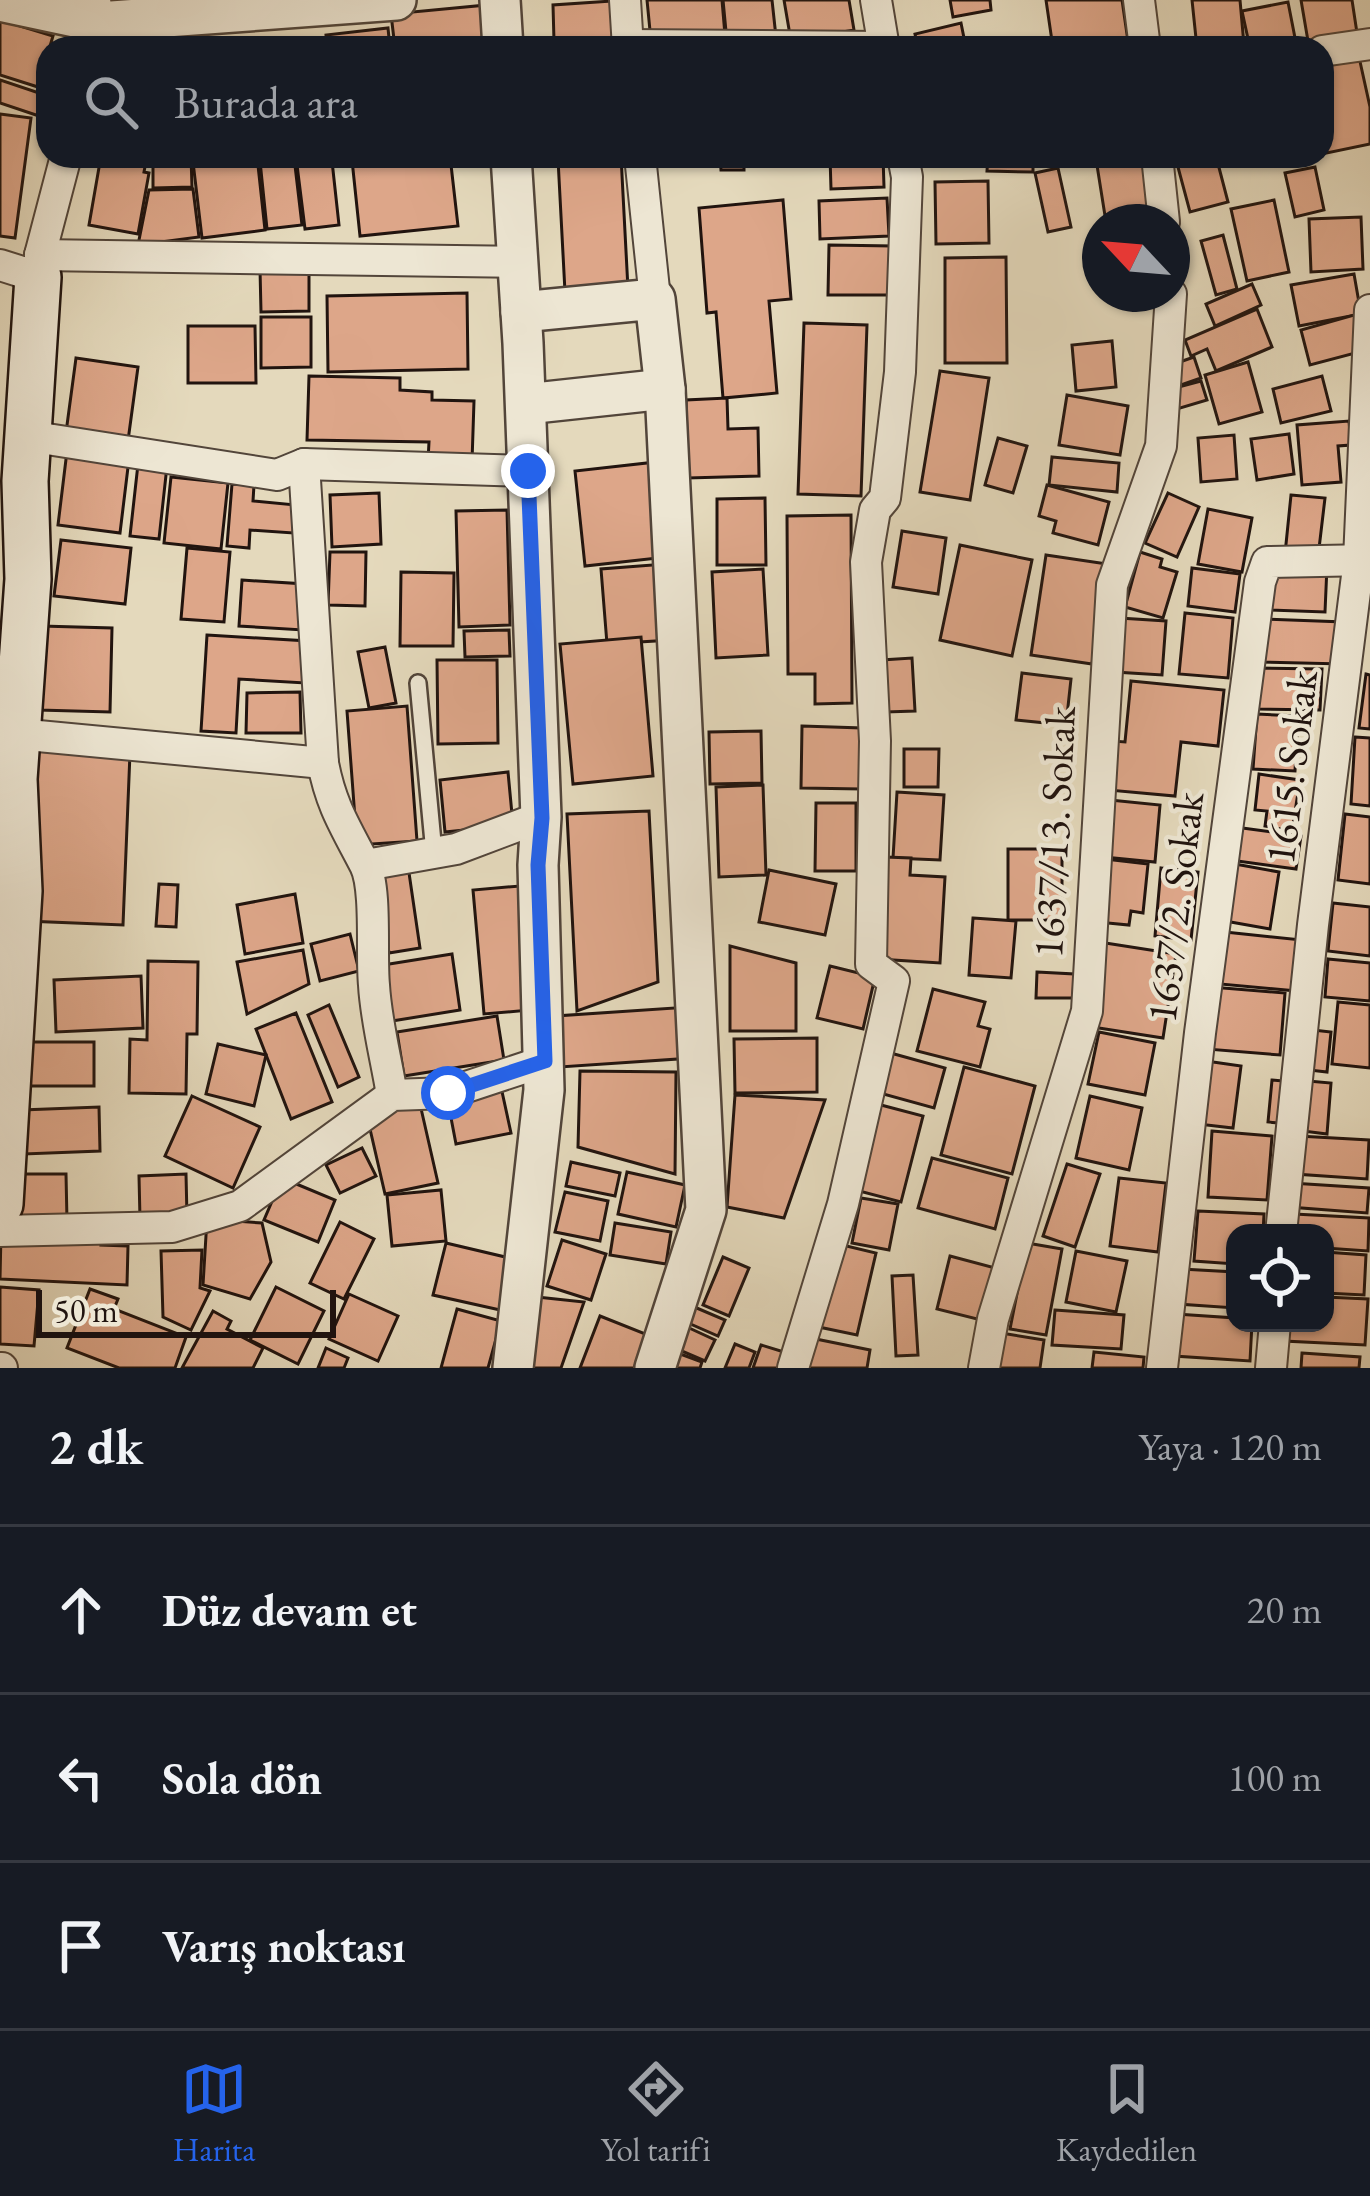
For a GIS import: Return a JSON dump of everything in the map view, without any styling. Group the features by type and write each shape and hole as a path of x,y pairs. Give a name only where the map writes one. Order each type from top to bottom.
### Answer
{"main road":[{"path":"0,1204 14,778 28,579 26,266"}],"street":[{"path":"0,1 96,23 396,0"},
{"path":"500,0 502,36"},
{"path":"625,0 627,36"},
{"path":"876,0 882,36"},
{"path":"1138,0 1143,36"},
{"path":"1334,49 1370,44"},
{"path":"62,168 26,266 519,262"},
{"path":"512,168 542,818 538,865 545,1061 513,1368"},
{"path":"641,168 665,389 706,1210 655,1368"},
{"path":"793,1368 844,1204 894,981 871,964 875,741 866,562 874,510 885,498 900,372 905,168"},
{"path":"1158,168 1162,204"},
{"path":"521,312 655,299"},
{"name":"1615. Sokak","path":"1283,1224 1313,925 1364,560 1370,310"},
{"name":"1637/13. Sokak","path":"984,1368 993,1319 1087,1011 1112,585 1161,446 1170,312"},
{"path":"526,404 665,389"},
{"path":"28,436 277,475 304,464 528,471"},
{"path":"304,464 323,764 330,800 366,866 374,988 392,1095"},
{"name":"1637/2. Sokak","path":"1162,1368 1200,1033 1260,582 1267,562 1364,560"},
{"path":"17,734 323,764"},
{"path":"366,866 434,853 542,818"},
{"path":"0,1231 172,1227 240,1206 392,1095 448,1093 545,1061"},
{"path":"1271,1368 1274,1332"}],"lane":[{"path":"418,683 434,853"}],"building":[{"path":"647,0 722,0 725,35 651,36"},
{"path":"723,0 772,0 776,36 726,36"},
{"path":"784,0 849,0 854,30 790,36"},
{"path":"950,0 990,0 991,10 953,17"},
{"path":"1046,0 1122,0 1127,36 1051,36"},
{"path":"1192,0 1240,0 1243,36 1196,36"},
{"path":"1301,0 1352,0 1357,33 1307,36"},
{"path":"612,1 614,36 554,36 553,5"},
{"path":"1288,2 1295,36 1247,36 1242,11"},
{"path":"487,5 490,36 394,36 391,14"},
{"path":"0,20 53,36 36,36 36,86 0,75"},
{"path":"961,23 964,36 915,36"},
{"path":"104,26 170,29 170,36 104,36"},
{"path":"388,28 389,36 326,36"},
{"path":"1359,57 1370,107 1370,144 1334,152 1334,62"},
{"path":"0,80 36,92 36,115 0,103"},
{"path":"0,114 31,118 15,238 0,236"},
{"path":"99,168 145,168 149,173 138,234 89,225"},
{"path":"153,168 191,168 192,187 153,188"},
{"path":"194,168 258,168 265,230 202,238"},
{"path":"261,168 295,168 302,225 267,229"},
{"path":"297,168 333,168 339,225 305,229"},
{"path":"353,168 451,168 458,226 360,236"},
{"path":"558,168 622,168 628,289 565,292"},
{"path":"830,168 883,168 884,187 831,189"},
{"path":"987,168 1033,168 1033,172"},
{"path":"1058,168 1071,227 1048,232 1035,173"},
{"path":"1097,168 1152,168 1157,204 1103,204"},
{"path":"1178,168 1219,168 1228,202 1190,212"},
{"path":"1315,168 1324,210 1295,217 1285,173"},
{"path":"988,181 989,243 936,244 935,182"},
{"path":"193,189 199,237 138,245 149,190"},
{"path":"887,198 889,236 820,239 819,201"},
{"path":"783,200 791,299 769,301 777,393 723,398 716,312 707,313 699,208"},
{"path":"1274,200 1289,272 1247,281 1231,209"},
{"path":"1361,217 1363,269 1311,272 1309,219"},
{"path":"1223,235 1237,289 1216,295 1201,241"},
{"path":"829,245 893,246 892,295 828,295"},
{"path":"1006,257 1007,363 945,363 945,258"},
{"path":"309,268 309,311 261,312 260,269"},
{"path":"1354,274 1361,314 1299,326 1291,285"},
{"path":"1252,284 1261,305 1215,326 1206,304"},
{"path":"467,293 468,369 328,372 327,296"},
{"path":"1257,309 1272,347 1216,371 1207,349 1191,356 1185,340"},
{"path":"1354,315 1363,351 1310,365 1301,330"},
{"path":"261,317 311,317 311,367 261,368"},
{"path":"804,323 867,325 861,496 798,494"},
{"path":"188,326 255,326 256,383 188,383"},
{"path":"1112,341 1116,387 1076,391 1072,345"},
{"path":"1194,357 1201,378 1181,385 1174,364"},
{"path":"76,358 138,367 127,448 65,440"},
{"path":"1248,362 1262,412 1219,424 1205,375"},
{"path":"940,371 989,378 970,500 920,492"},
{"path":"309,376 400,378 400,390 432,392 432,400 474,401 472,462 428,461 429,442 307,440"},
{"path":"1322,376 1331,411 1281,423 1273,389"},
{"path":"1201,381 1207,400 1177,409 1171,389"},
{"path":"1067,395 1128,406 1120,455 1059,445"},
{"path":"727,398 728,429 758,428 759,476 688,478 686,400"},
{"path":"1349,421 1351,445 1338,446 1341,482 1302,485 1297,425"},
{"path":"1289,434 1294,474 1257,480 1251,439"},
{"path":"1234,435 1237,479 1201,482 1198,438"},
{"path":"998,438 1027,446 1013,493 985,485"},
{"path":"67,451 129,459 120,533 58,525"},
{"path":"1052,457 1119,463 1117,492 1049,485"},
{"path":"656,462 667,557 585,566 575,471"},
{"path":"138,464 167,466 159,539 130,536"},
{"path":"171,477 228,483 221,549 164,543"},
{"path":"232,484 254,485 253,501 296,505 293,533 250,530 249,548 227,546"},
{"path":"1047,485 1109,502 1098,545 1053,533 1056,521 1039,516"},
{"path":"379,493 381,544 332,547 330,495"},
{"path":"1168,493 1199,507 1177,557 1145,543"},
{"path":"1291,495 1325,498 1318,557 1285,554"},
{"path":"765,498 766,565 717,565 717,499"},
{"path":"1208,509 1252,518 1242,572 1198,564"},
{"path":"507,510 510,625 459,627 456,511"},
{"path":"851,515 852,703 815,704 815,674 788,674 787,516"},
{"path":"902,531 946,538 938,594 893,587"},
{"path":"61,540 131,548 125,604 54,596"},
{"path":"960,545 1032,560 1012,656 940,640"},
{"path":"187,548 230,552 224,622 181,619"},
{"path":"330,552 366,552 365,606 328,605"},
{"path":"1140,552 1162,559 1160,567 1177,572 1163,618 1125,607"},
{"path":"1046,555 1107,564 1092,664 1031,655"},
{"path":"665,564 671,640 607,644 601,569"},
{"path":"1271,564 1327,566 1325,612 1269,610"},
{"path":"1192,568 1240,574 1235,612 1188,606"},
{"path":"763,569 768,655 716,658 712,572"},
{"path":"401,572 454,573 453,646 400,646"},
{"path":"242,580 305,584 303,630 239,626"},
{"path":"1185,613 1233,618 1228,678 1179,674"},
{"path":"1119,618 1166,621 1162,675 1115,672"},
{"path":"1260,619 1344,622 1343,664 1259,662"},
{"path":"41,626 112,628 110,712 39,710"},
{"path":"509,630 510,656 465,657 464,631"},
{"path":"207,635 308,641 305,683 239,679 236,733 201,731"},
{"path":"641,637 653,776 573,784 560,644"},
{"path":"385,647 396,703 369,708 358,652"},
{"path":"912,658 915,711 886,712 882,660"},
{"path":"437,660 497,660 498,743 438,744"},
{"path":"1258,668 1322,669 1320,710 1258,709"},
{"path":"1022,673 1071,679 1066,725 1016,720"},
{"path":"1366,674 1370,675 1370,729 1359,728"},
{"path":"1131,681 1224,690 1218,746 1181,742 1175,796 1108,790 1113,741 1125,742"},
{"path":"300,692 301,733 246,733 247,693"},
{"path":"407,706 417,841 357,845 347,711"},
{"path":"1257,714 1298,716 1295,771 1253,769"},
{"path":"802,726 862,728 861,789 801,788"},
{"path":"761,731 762,783 710,784 709,732"},
{"path":"1355,737 1370,738 1370,806 1351,804"},
{"path":"32,749 130,753 123,925 26,921"},
{"path":"904,749 939,749 938,787 904,787"},
{"path":"508,772 513,825 445,832 440,780"},
{"path":"1259,774 1300,780 1292,831 1265,826 1267,811 1255,810"},
{"path":"763,785 766,875 719,877 716,787"},
{"path":"897,792 944,795 940,860 893,858"},
{"path":"1110,800 1160,805 1155,862 1104,857"},
{"path":"816,803 856,803 856,871 815,871"},
{"path":"649,811 658,982 577,1011 567,814"},
{"path":"1345,814 1370,817 1370,884 1338,880"},
{"path":"1235,827 1301,836 1296,869 1230,860"},
{"path":"1008,849 1062,849 1062,920 1008,920"},
{"path":"885,857 911,858 910,875 945,877 940,963 878,959"},
{"path":"1105,859 1148,864 1143,913 1131,911 1129,925 1097,922"},
{"path":"1235,864 1279,872 1270,929 1225,921"},
{"path":"408,866 420,948 389,953 377,870"},
{"path":"1161,868 1198,872 1191,940 1155,936"},
{"path":"769,870 836,884 825,935 759,922"},
{"path":"159,884 178,885 176,927 156,926"},
{"path":"520,886 530,1010 484,1014 473,890"},
{"path":"295,894 303,943 245,954 237,905"},
{"path":"1333,903 1370,907 1370,956 1328,951"},
{"path":"973,918 1016,921 1011,978 969,975"},
{"path":"1225,932 1302,940 1297,991 1220,984"},
{"path":"350,934 359,971 320,981 311,944"},
{"path":"1099,942 1176,954 1163,1038 1086,1026"},
{"path":"730,946 796,963 796,1031 730,1031"},
{"path":"303,950 309,984 247,1014 237,962"},
{"path":"452,954 460,1010 392,1021 383,965"},
{"path":"1328,959 1370,963 1370,1001 1325,997"},
{"path":"148,961 198,962 197,1034 187,1034 186,1094 129,1093 130,1039 147,1040"},
{"path":"830,966 875,977 863,1029 817,1018"},
{"path":"1037,972 1074,974 1073,998 1036,998"},
{"path":"141,976 143,1028 56,1032 54,980"},
{"path":"1211,987 1285,993 1280,1055 1206,1049"},
{"path":"933,989 985,1002 978,1026 990,1029 980,1067 917,1051"},
{"path":"1338,1002 1370,1005 1370,1068 1332,1064"},
{"path":"329,1005 359,1077 338,1087 308,1015"},
{"path":"689,1007 692,1058 560,1067 556,1016"},
{"path":"296,1013 332,1102 291,1119 256,1029"},
{"path":"497,1016 504,1060 404,1076 397,1032"},
{"path":"1313,1030 1331,1032 1327,1072 1309,1070"},
{"path":"1099,1032 1155,1043 1145,1095 1088,1084"},
{"path":"817,1038 817,1092 735,1093 734,1039"},
{"path":"19,1042 94,1042 94,1086 20,1086"},
{"path":"218,1044 266,1055 254,1106 206,1094"},
{"path":"887,1052 945,1068 934,1108 876,1092"},
{"path":"1206,1061 1241,1066 1233,1128 1198,1124"},
{"path":"964,1067 1035,1086 1012,1174 941,1155"},
{"path":"580,1071 676,1072 675,1174 578,1147"},
{"path":"1272,1080 1295,1082 1290,1124 1268,1122"},
{"path":"1308,1081 1331,1083 1327,1134 1303,1131"},
{"path":"501,1087 511,1133 456,1144 447,1097"},
{"path":"735,1095 825,1100 784,1218 727,1207"},
{"path":"192,1096 260,1127 233,1188 165,1156"},
{"path":"1090,1096 1142,1108 1129,1170 1076,1158"},
{"path":"420,1104 438,1183 385,1194 367,1116"},
{"path":"881,1105 923,1116 901,1202 859,1191"},
{"path":"99,1107 100,1151 24,1154 22,1110"},
{"path":"1212,1131 1272,1136 1267,1200 1208,1197"},
{"path":"1298,1136 1369,1140 1367,1179 1295,1174"},
{"path":"362,1148 376,1176 340,1193 326,1165"},
{"path":"932,1158 1008,1178 995,1229 918,1208"},
{"path":"571,1162 620,1173 615,1196 566,1186"},
{"path":"1067,1164 1100,1174 1075,1247 1043,1236"},
{"path":"627,1172 685,1185 676,1227 618,1214"},
{"path":"11,1174 66,1174 67,1221 12,1221"},
{"path":"186,1174 187,1217 140,1219 139,1176"},
{"path":"282,1178 335,1200 318,1242 264,1220"},
{"path":"1119,1178 1166,1183 1158,1252 1110,1246"},
{"path":"1291,1183 1369,1188 1367,1213 1289,1207"},
{"path":"441,1190 446,1241 392,1246 387,1195"},
{"path":"565,1192 608,1201 600,1241 555,1232"},
{"path":"861,1198 898,1204 889,1250 852,1243"},
{"path":"1198,1211 1264,1214 1263,1224 1226,1224 1226,1263 1194,1261"},
{"path":"1294,1214 1369,1218 1368,1251 1334,1249 1334,1224 1293,1224"},
{"path":"207,1219 262,1223 271,1262 250,1299 203,1285"},
{"path":"340,1222 374,1239 344,1299 310,1283"},
{"path":"615,1223 671,1232 666,1264 610,1255"},
{"path":"1,1233 102,1237 101,1245 128,1246 127,1285 0,1279"},
{"path":"562,1240 606,1254 591,1300 547,1286"},
{"path":"446,1243 522,1261 509,1312 433,1295"},
{"path":"834,1243 876,1253 857,1335 814,1326"},
{"path":"1027,1243 1062,1249 1046,1335 1010,1329"},
{"path":"202,1250 200,1288 210,1291 191,1330 163,1317 161,1251"},
{"path":"1076,1251 1127,1261 1116,1312 1066,1302"},
{"path":"1334,1253 1366,1255 1364,1295 1334,1293"},
{"path":"950,1256 999,1269 985,1321 937,1309"},
{"path":"723,1257 749,1268 729,1316 703,1305"},
{"path":"1181,1269 1226,1272 1226,1307 1178,1304"},
{"path":"913,1275 918,1355 896,1356 892,1276"},
{"path":"0,1287 39,1290 34,1346 0,1344"},
{"path":"276,1287 324,1311 298,1364 250,1340"},
{"path":"90,1289 118,1299 114,1309 186,1337 175,1368 119,1368 67,1348"},
{"path":"349,1294 398,1316 378,1361 329,1339"},
{"path":"537,1297 584,1302 561,1368 529,1368"},
{"path":"1334,1297 1368,1299 1365,1345 1284,1341 1284,1332 1334,1332"},
{"path":"692,1306 725,1320 718,1336 686,1322"},
{"path":"457,1309 501,1321 488,1368 441,1368"},
{"path":"1055,1310 1124,1315 1121,1349 1052,1345"},
{"path":"213,1311 231,1321 227,1329 263,1348 253,1368 182,1368"},
{"path":"1176,1314 1226,1317 1226,1332 1252,1332 1250,1361 1174,1356"},
{"path":"600,1316 648,1335 634,1368 580,1368"},
{"path":"687,1327 715,1340 705,1361 677,1349"},
{"path":"995,1332 1044,1340 1040,1368 989,1368"},
{"path":"806,1337 870,1350 867,1368 800,1368"},
{"path":"735,1344 755,1352 749,1368 725,1368"},
{"path":"761,1345 784,1352 779,1368 753,1368"},
{"path":"326,1348 348,1358 344,1368 318,1368"},
{"path":"675,1352 702,1362 700,1368 670,1368"},
{"path":"1094,1352 1144,1357 1143,1368 1092,1368"},
{"path":"1302,1353 1360,1357 1359,1368 1301,1368"}],"route":[{"path":"448,1093 545,1061 538,865 542,818 528,471"}]}
